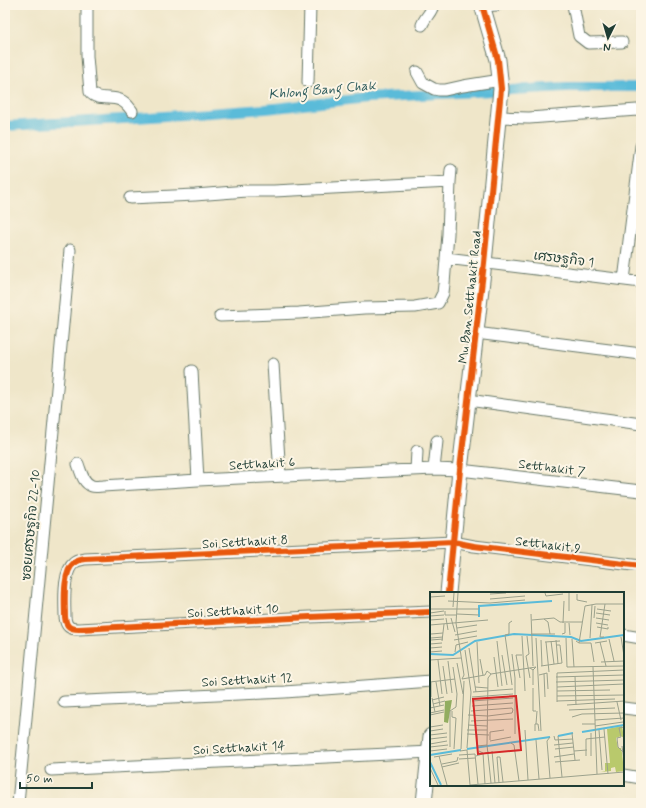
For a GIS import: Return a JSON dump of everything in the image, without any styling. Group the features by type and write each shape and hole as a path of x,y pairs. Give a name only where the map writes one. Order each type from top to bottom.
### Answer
{"street":[{"path":"88,5 87,56 90,92 96,97 120,99 126,103 132,111"},
{"path":"308,82 310,5"},
{"path":"422,25 425,17 430,13 434,5"},
{"path":"482,5 497,5"},
{"name":"Mu Ban Setthakit Road","path":"448,592 460,470 484,263 501,84 498,60 482,5"},
{"path":"573,5 579,36 588,43 622,42"},
{"path":"417,72 423,83 439,90 463,86 501,84"},
{"path":"499,112 529,118 637,110 641,111"},
{"path":"624,280 637,213 641,146"},
{"path":"220,316 299,313 364,308 415,307 438,303 443,293 451,170"},
{"path":"130,198 450,182"},
{"name":"ซอยเศรษฐกิจ 22-10","path":"18,803 70,250"},
{"name":"เศรษฐกิจ 1","path":"446,258 641,282"},
{"path":"476,333 641,354"},
{"path":"273,364 280,476"},
{"path":"192,372 198,480"},
{"path":"468,400 641,424"},
{"path":"434,469 437,441"},
{"path":"416,470 417,452"},
{"name":"Setthakit 6","path":"78,464 83,479 92,486 434,469 460,470"},
{"name":"Setthakit 7","path":"460,470 641,491"},
{"name":"Setthakit 9","path":"453,542 474,546 641,566"},
{"name":"Soi Setthakit 8","path":"65,596 66,578 69,569 78,561 86,559 453,542"},
{"name":"Soi Setthakit 10","path":"65,596 65,623 72,629 430,612"},
{"path":"624,635 641,638"},
{"name":"Soi Setthakit 12","path":"64,702 285,692 430,681"},
{"path":"624,708 641,710"},
{"path":"424,803 430,752"},
{"name":"Soi Setthakit 14","path":"51,770 430,752"},
{"path":"624,775 641,778"}],"waterway":[{"name":"Khlong Bang Chak","path":"5,126 266,109 366,98 566,87 641,87"}],"cycle path":[{"path":"448,592 460,470 484,263 501,89 498,60 482,5"},
{"path":"430,612 76,629 69,627 66,623 65,588 70,567 76,561 85,559 453,542 474,546 641,566"}]}
